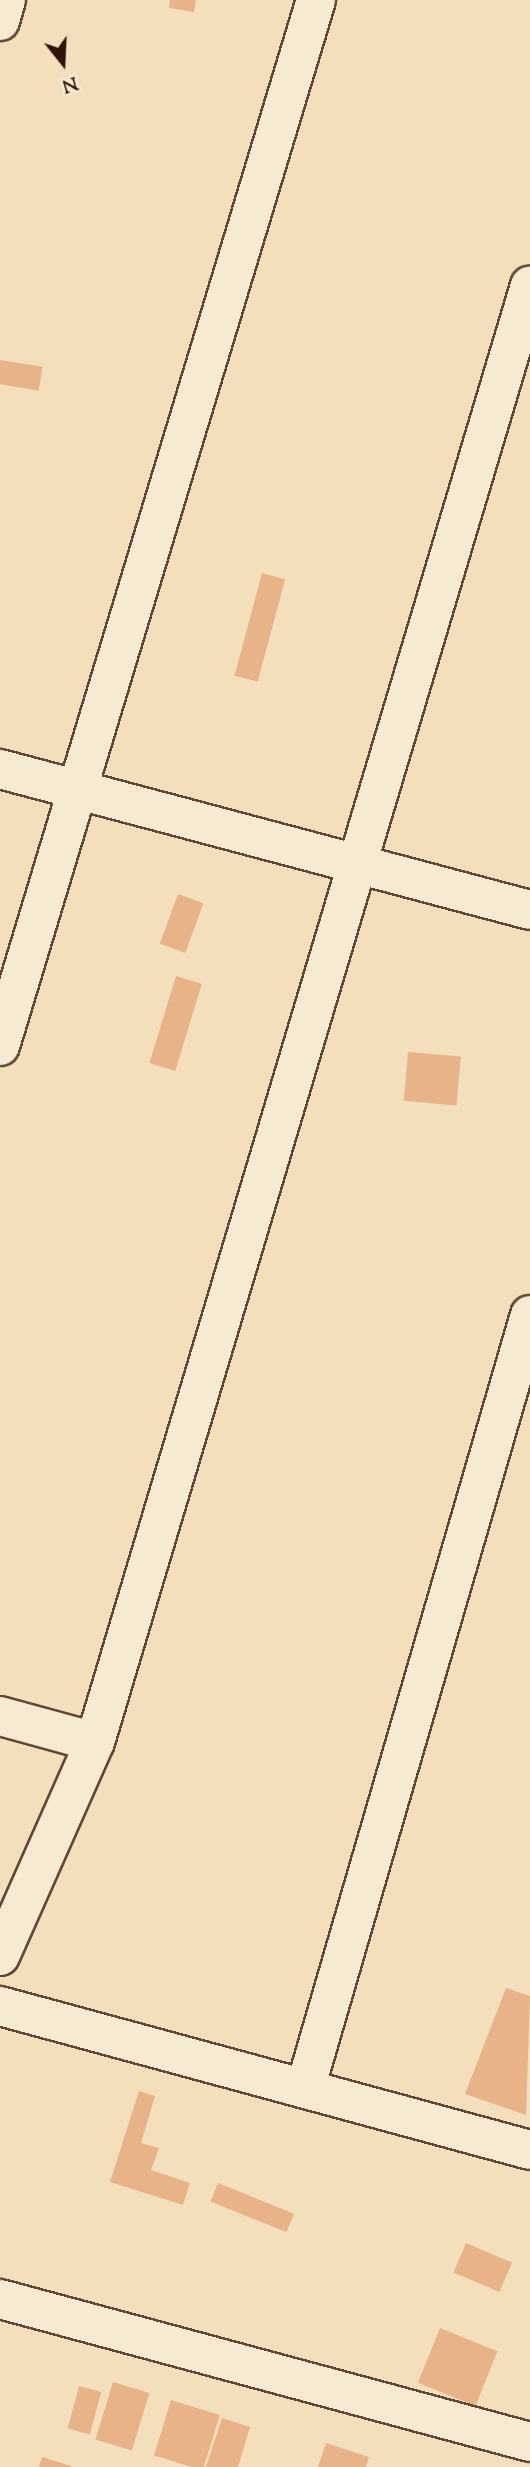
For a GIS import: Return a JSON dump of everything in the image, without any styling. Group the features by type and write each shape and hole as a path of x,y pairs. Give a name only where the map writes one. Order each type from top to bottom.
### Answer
{"street":[{"path":"0,21 6,0"},
{"path":"0,1046 75,789 316,0"},
{"path":"0,1956 95,1742 360,867 530,286"},
{"path":"0,769 360,867 530,910"},
{"path":"305,2089 530,1315"},
{"path":"0,1716 95,1742"},
{"path":"0,2006 530,2150"},
{"path":"0,2299 530,2442"}],"building":[{"path":"170,0 196,0 194,12 169,8"},
{"path":"0,360 42,367 39,390 0,384"},
{"path":"262,573 285,579 258,682 235,675"},
{"path":"178,894 203,903 185,953 160,944"},
{"path":"176,976 202,984 175,1071 149,1063"},
{"path":"408,1052 461,1057 457,1105 404,1101"},
{"path":"506,1988 530,1996 526,2115 465,2094"},
{"path":"139,2091 155,2096 141,2143 159,2148 151,2170 190,2183 183,2205 110,2182"},
{"path":"218,2183 294,2214 287,2232 211,2202"},
{"path":"466,2243 512,2263 500,2292 453,2272"},
{"path":"440,2328 497,2351 475,2406 418,2383"},
{"path":"113,2382 149,2393 132,2450 95,2439"},
{"path":"79,2386 101,2392 90,2434 68,2429"},
{"path":"171,2400 220,2415 204,2467 192,2467 154,2455"},
{"path":"222,2418 250,2427 238,2467 206,2467"},
{"path":"326,2443 369,2457 366,2467 318,2467"},
{"path":"42,2457 71,2466 71,2467 39,2467"}]}
